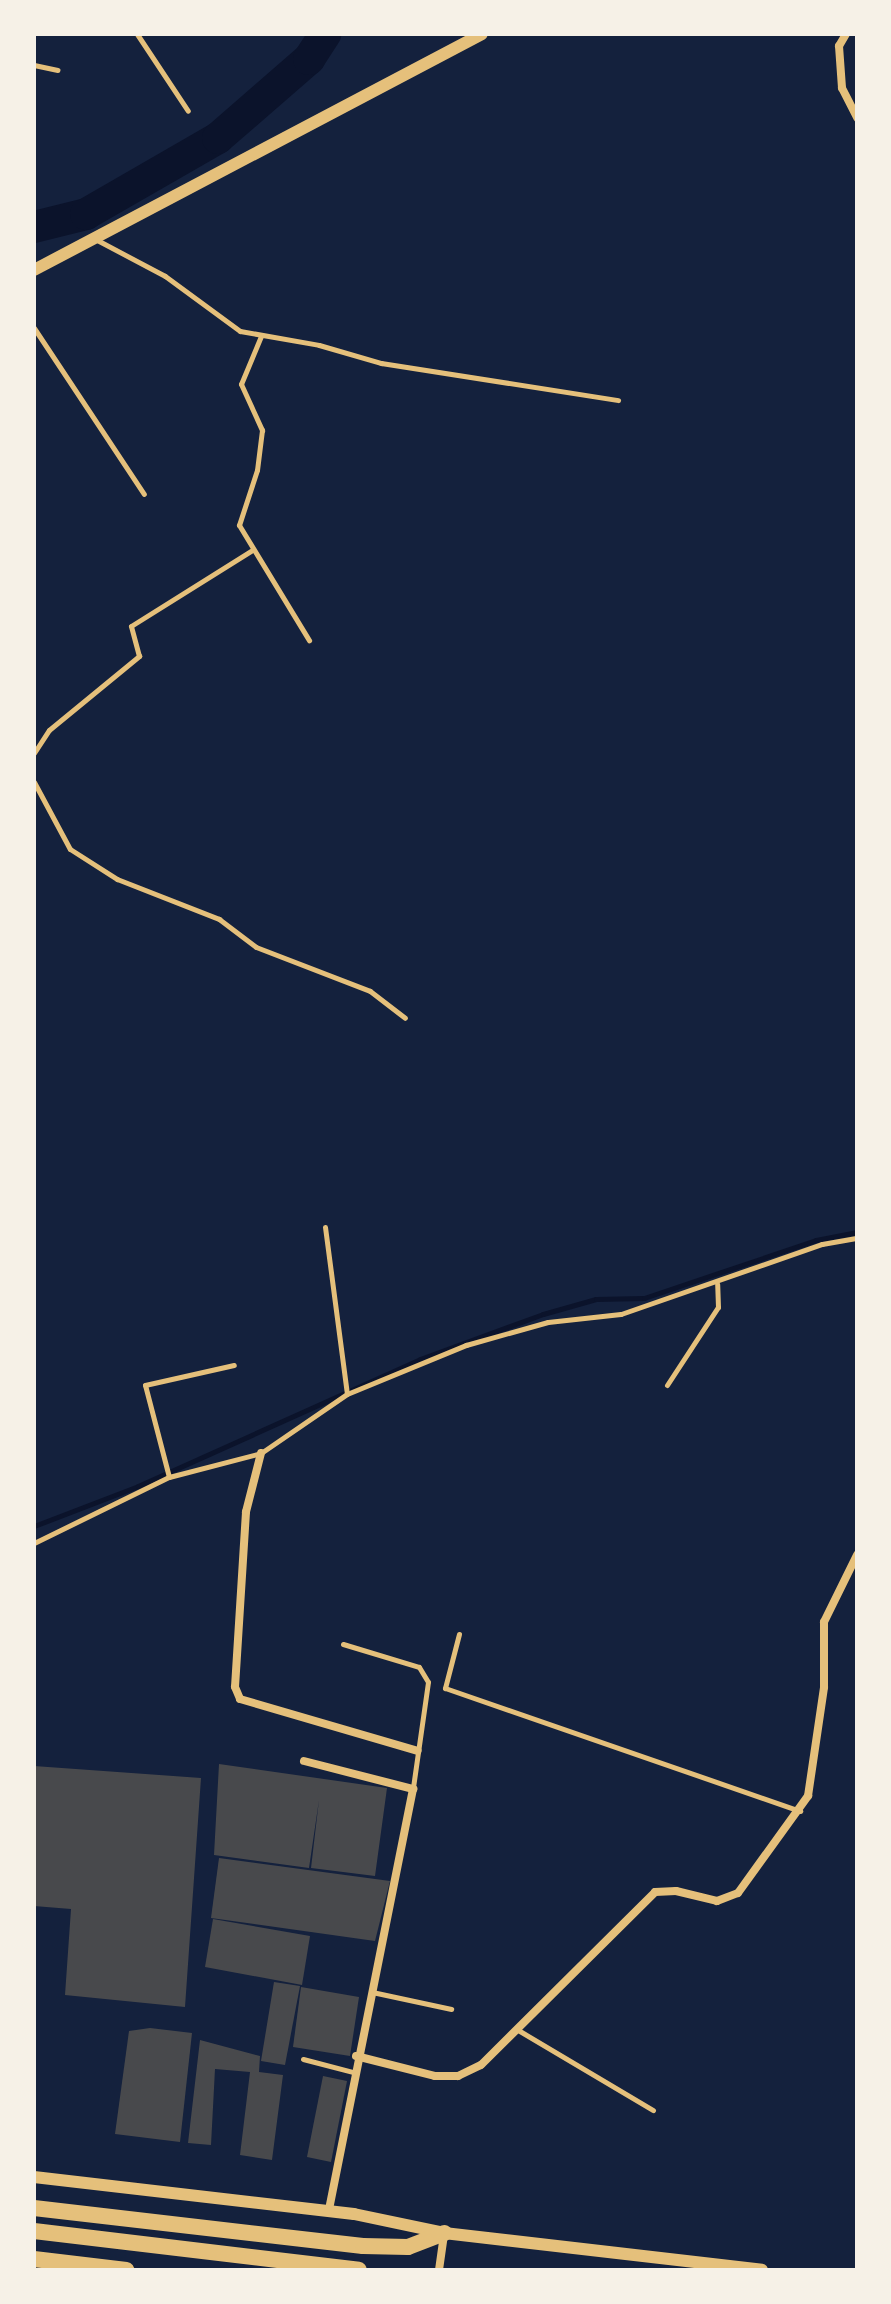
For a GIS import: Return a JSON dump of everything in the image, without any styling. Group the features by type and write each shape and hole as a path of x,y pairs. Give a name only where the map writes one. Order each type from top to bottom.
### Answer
{"highway":[{"path":"34,2208 264,2235 408,2247 444,2233"},
{"path":"34,2231 359,2270"},
{"path":"34,2259 126,2270"}],"street":[{"path":"34,270 482,34"},
{"path":"846,34 839,46 842,88 857,118"},
{"path":"261,1453 246,1512 235,1687 240,1699 418,1751"},
{"path":"356,2056 435,2076 458,2076 481,2065 655,1892 676,1891 717,1901 738,1893 800,1812 815,1756 824,1622 857,1555"},
{"path":"304,1761 413,1789 356,2056 329,2211"},
{"path":"34,2177 329,2211 411,2223 444,2233 762,2270"},
{"path":"439,2270 444,2233"}],"lane":[{"path":"137,34 188,111"},
{"path":"34,65 57,70"},
{"path":"96,240 165,276 225,325 261,336 319,345 381,363 618,400"},
{"path":"34,328 144,494"},
{"path":"261,336 241,384 262,430 257,470 239,525 309,640"},
{"path":"34,753 49,730 139,656 131,626 252,550"},
{"path":"34,782 70,849 117,879 219,919 256,947 370,991 405,1018"},
{"path":"325,1227 347,1394"},
{"path":"34,1543 169,1477 261,1453 347,1394 466,1345 548,1322 621,1314 717,1284 822,1244 857,1238"},
{"path":"667,1385 718,1307 717,1284"},
{"path":"169,1477 145,1385 234,1365"},
{"path":"459,1634 445,1688 800,1812"},
{"path":"343,1644 419,1667 428,1682 413,1789"},
{"path":"371,1992 451,2009"},
{"path":"518,2030 653,2110"},
{"path":"303,2059 353,2072"}],"building":[{"path":"219,1764 387,1788 375,1876 311,1868 319,1800 309,1868 214,1855"},
{"path":"34,1766 201,1778 185,2007 65,1995 71,1909 34,1906"},
{"path":"219,1858 390,1881 375,1941 211,1918"},
{"path":"213,1919 310,1936 302,1985 205,1967"},
{"path":"274,1982 300,1986 285,2065 261,2061"},
{"path":"301,1987 359,1997 350,2056 293,2047"},
{"path":"150,2028 192,2033 180,2142 115,2134 129,2031"},
{"path":"200,2040 260,2056 259,2072 283,2075 272,2160 240,2155 250,2072 215,2069 211,2145 188,2143"},
{"path":"323,2076 347,2081 331,2162 307,2157"}],"waterway":[{"path":"34,227 86,214 218,138 309,59 325,34"},
{"path":"34,1526 138,1486 420,1359 543,1314 596,1299 644,1298 816,1240 857,1232"}]}
